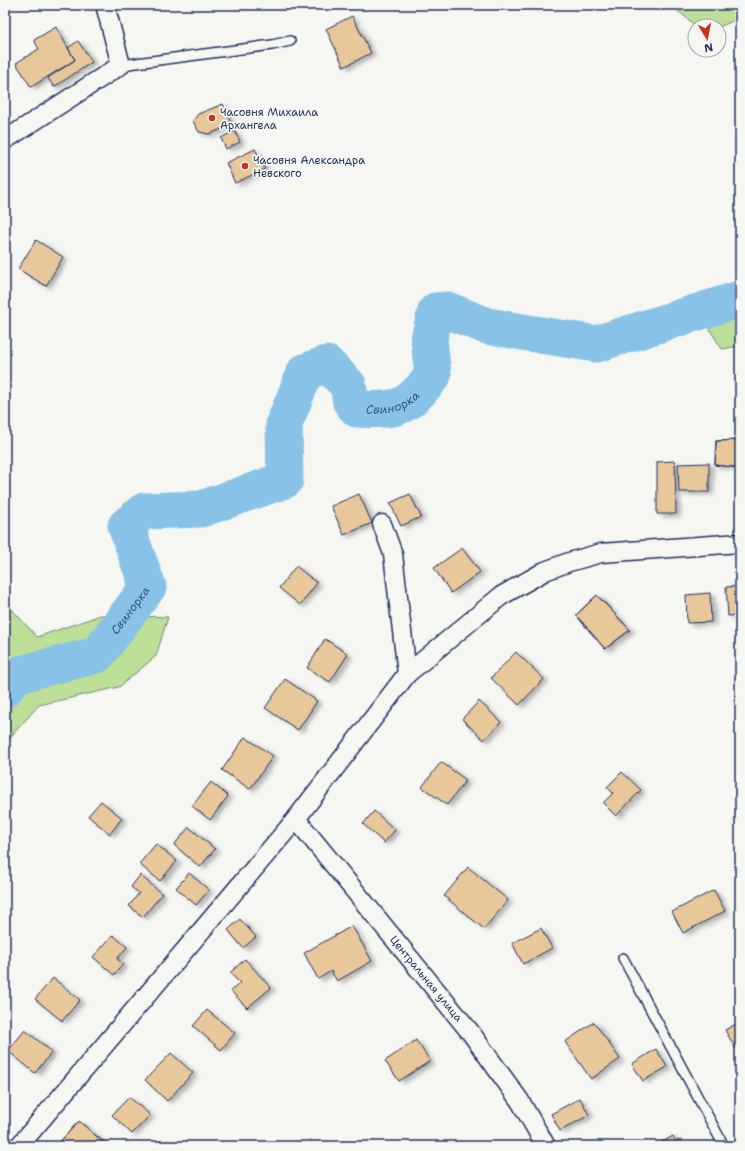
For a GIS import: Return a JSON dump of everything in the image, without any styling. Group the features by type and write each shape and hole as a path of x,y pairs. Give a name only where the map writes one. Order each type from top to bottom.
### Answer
{"street":[{"path":"5,140 121,66 105,5"},
{"path":"382,524 393,554 407,674"},
{"path":"19,1146 296,819 407,674 501,596 545,571 569,562 601,553 740,543"},
{"name":"Центральная улица","path":"296,819 471,1033 520,1101 544,1145"}],"lane":[{"path":"121,66 272,45 290,41"},
{"path":"623,958 724,1146"}],"green space":[{"path":"671,5 736,5 740,9 740,18 727,24 727,18 687,18"},
{"path":"740,305 740,346 722,349 705,322"},
{"path":"5,603 37,637 101,615 168,617 156,656 119,687 39,705 5,743"}],"building":[{"path":"352,16 371,53 344,67 326,29"},
{"path":"56,27 75,60 31,87 16,63 39,49 34,40"},
{"path":"78,41 92,62 54,87 48,78 75,60 68,48"},
{"name":"Часовня Михаила Архангела","path":"223,104 232,125 209,134 199,132 193,121 198,114"},
{"path":"235,131 240,142 226,149 221,138"},
{"name":"Часовня Александра Невского","path":"255,149 265,169 235,183 226,163"},
{"path":"36,240 63,257 46,286 18,269"},
{"path":"740,440 740,468 715,465 716,441"},
{"path":"740,440 740,468 715,465 716,441"},
{"path":"675,461 676,514 657,514 657,462"},
{"path":"709,463 709,492 679,492 678,464"},
{"path":"359,494 372,523 344,535 331,506"},
{"path":"410,494 421,517 401,526 390,503"},
{"path":"462,548 480,572 451,593 434,568"},
{"path":"296,566 317,583 300,605 279,588"},
{"path":"740,586 740,615 728,616 726,587"},
{"path":"710,593 711,622 687,623 686,595"},
{"path":"597,595 630,630 605,649 576,615"},
{"path":"597,595 630,630 605,649 576,615"},
{"path":"325,639 348,654 330,682 307,668"},
{"path":"516,652 544,679 519,705 491,678"},
{"path":"285,679 317,701 298,730 265,708"},
{"path":"479,701 501,722 484,740 462,719"},
{"path":"245,737 273,756 250,789 222,770"},
{"path":"441,762 466,780 447,805 422,787"},
{"path":"622,772 641,790 616,816 603,803 613,793 607,787"},
{"path":"211,782 228,796 210,820 192,806"},
{"path":"101,801 122,818 110,834 88,816"},
{"path":"374,811 395,830 384,843 363,824"},
{"path":"189,827 215,849 200,867 174,845"},
{"path":"156,844 177,861 160,881 139,864"},
{"path":"468,867 508,900 484,929 444,896"},
{"path":"189,873 209,890 196,905 176,888"},
{"path":"140,875 162,894 143,917 129,906 139,893 131,887"},
{"path":"714,890 725,911 683,933 672,912"},
{"path":"240,919 256,937 243,948 228,930"},
{"path":"352,926 372,961 337,981 331,971 318,979 304,953"},
{"path":"541,928 552,948 523,964 512,943"},
{"path":"113,935 127,947 117,959 123,964 114,975 93,957"},
{"path":"245,959 271,988 247,1008 231,991 240,983 230,973"},
{"path":"53,978 80,1000 62,1021 35,999"},
{"path":"207,1010 235,1033 221,1050 193,1026"},
{"path":"594,1022 620,1059 591,1079 565,1042"},
{"path":"740,1022 740,1047 736,1049 725,1030"},
{"path":"25,1030 52,1052 35,1073 8,1051"},
{"path":"416,1040 430,1061 399,1081 385,1061"},
{"path":"656,1049 667,1067 643,1081 632,1064"},
{"path":"171,1053 193,1073 167,1101 145,1080"},
{"path":"129,1097 150,1115 132,1134 112,1115"},
{"path":"580,1098 589,1115 560,1131 551,1114"},
{"path":"79,1121 108,1146 56,1146"},
{"path":"79,1121 108,1146 56,1146"},
{"path":"673,1136 679,1146 655,1146"}],"waterway":[{"name":"Свинорка","path":"5,689 16,675 97,655 148,587 126,526 144,511 201,509 285,480 284,424 305,372 327,364 348,385 351,402 357,409 371,410 392,408 401,406 416,395 433,375 429,339 436,311 447,310 487,326 596,344 740,299"}],"place":[{"name":"Часовня Михаила Архангела","path":"212,118"},
{"name":"Часовня Александра Невского","path":"245,166"}]}
